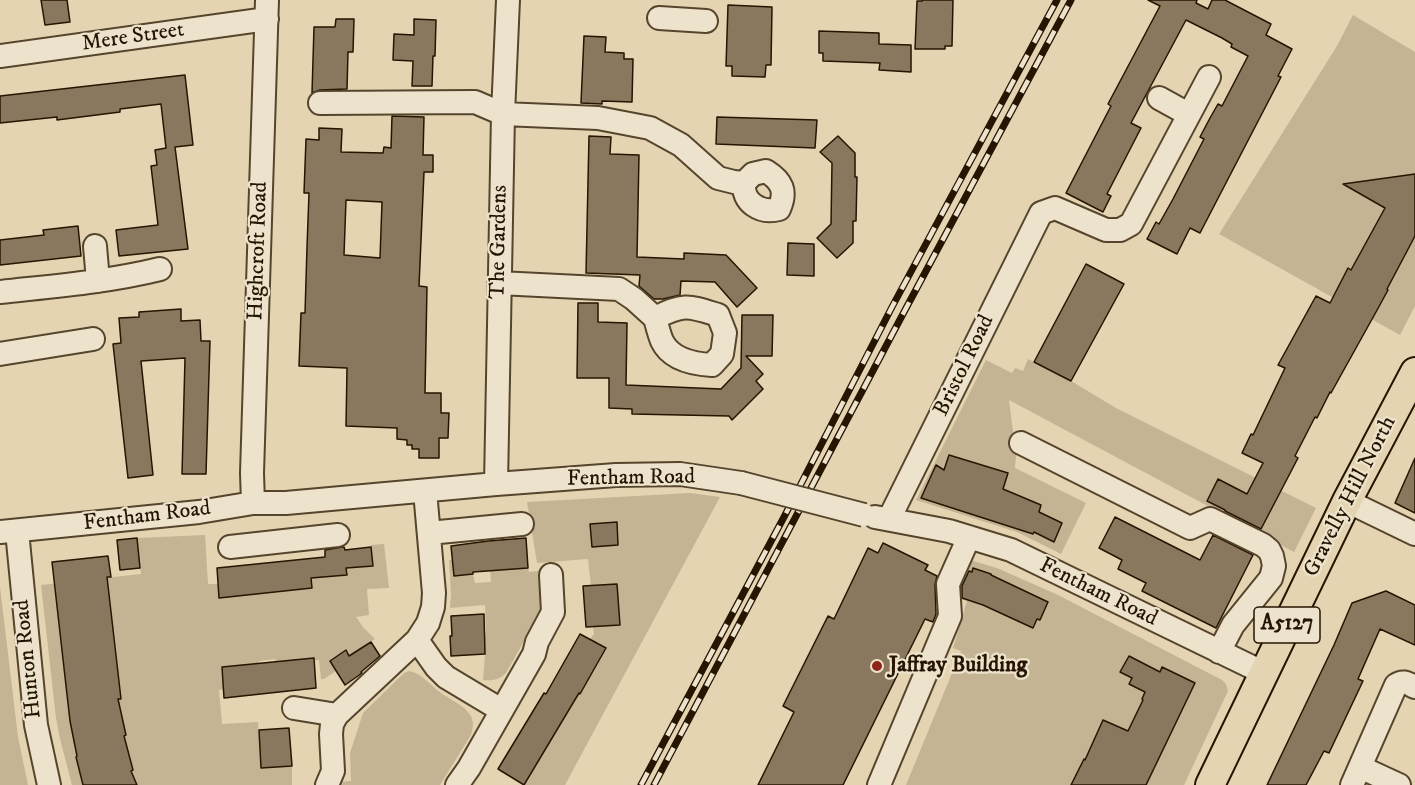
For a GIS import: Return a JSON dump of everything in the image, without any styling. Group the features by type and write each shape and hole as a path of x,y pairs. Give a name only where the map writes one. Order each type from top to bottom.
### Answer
{"main road":[{"name":"Gravelly Hill North","path":"1210,785 1347,501 1415,372"}],"street":[{"name":"The Gardens","path":"496,484 503,114 508,0"},
{"name":"Mere Street","path":"0,56 267,10"},
{"name":"Highcroft Road","path":"253,503 252,461 267,10"},
{"path":"673,12 706,21"},
{"path":"1159,98 1188,114 1209,77"},
{"path":"320,104 475,102 503,114 598,118 650,128 681,145 718,178 744,183"},
{"name":"Bristol Road","path":"889,519 1041,213 1055,208 1106,230 1120,230 1131,224 1188,114"},
{"path":"95,246 98,281"},
{"path":"0,292 126,277 160,269"},
{"path":"499,283 619,289 655,318"},
{"path":"0,354 93,339"},
{"path":"1021,443 1190,528 1210,519 1258,542 1269,550 1274,566 1271,578 1233,625 1219,652"},
{"name":"Fentham Road","path":"8,532 199,512 253,503 314,501 616,475 680,474 741,483 864,515 949,531 1011,550 1264,673"},
{"path":"330,778 332,724 337,715 417,640 428,623 434,593 425,491"},
{"path":"230,547 327,536 314,501"},
{"path":"1347,501 1415,534"},
{"path":"429,533 522,524"},
{"name":"Hunton Road","path":"8,532 36,725 49,785"},
{"path":"879,785 950,616 948,584 969,537"},
{"path":"463,776 534,654 537,642 553,612 551,575"},
{"path":"417,640 436,667 447,677 501,710"},
{"path":"1399,785 1356,776 1396,685 1400,682 1410,684"},
{"path":"294,708 337,715"}],"shaded area":[{"path":"1353,15 1415,52 1415,306 1400,335 1219,234 1337,46"},
{"path":"1028,359 1116,408 1316,508 1294,552 1009,400 1016,456 1015,468 1086,503 1061,554 1017,532 916,500 986,360 1012,373 1015,368 1023,371"},
{"path":"690,493 720,497 565,785 524,785 606,649 590,639 594,634 593,626 620,625 617,585 591,586 588,559 537,563 527,502"},
{"path":"205,535 208,584 275,592 312,588 311,576 347,575 346,568 372,566 371,545 384,544 389,588 367,589 369,615 356,617 375,639 349,656 346,651 330,661 336,671 324,679 321,679 319,660 276,662 275,659 259,661 259,664 222,668 224,689 219,690 222,724 258,722 261,768 292,766 292,785 72,785 56,718 41,585 141,574 137,538"},
{"path":"967,559 997,568 1058,595 1226,684 1228,691 1184,785 906,785 961,651 953,648 967,601 957,598"},
{"path":"449,560 452,560 455,576 473,574 475,583 491,582 490,569 528,568 529,572 538,571 541,611 506,673 498,679 483,680 485,605 450,608"},
{"path":"0,587 18,737 28,785 0,785"},
{"path":"409,671 422,677 461,706 472,719 471,735 440,785 336,785 336,782 351,781 350,753 363,713 404,673"}],"building":[{"path":"41,0 67,0 70,22 45,25"},
{"path":"953,0 952,46 945,46 945,49 915,49 917,1"},
{"path":"1148,0 1197,0 1196,3 1208,9 1212,0 1225,0 1271,24 1266,35 1292,49 1278,76 1281,77 1200,233 1190,228 1177,254 1147,239 1156,222 1159,224 1173,199 1204,139 1200,137 1218,104 1222,106 1248,56 1231,47 1232,44 1222,38 1186,20 1131,123 1141,128 1107,194 1111,196 1103,212 1066,193 1111,106 1108,104 1160,6"},
{"path":"728,5 772,7 771,65 766,65 765,77 732,76 732,66 726,66"},
{"path":"336,19 354,19 353,52 348,52 347,89 320,90 312,93 314,27 335,27"},
{"path":"414,19 436,20 432,86 412,86 413,61 393,60 394,34 414,35"},
{"path":"819,31 879,33 879,44 911,45 911,72 879,70 880,63 823,61 823,53 819,53"},
{"path":"584,36 606,37 605,52 624,53 624,59 633,59 632,102 581,103"},
{"path":"185,75 193,145 175,147 188,249 119,256 116,230 158,225 151,166 157,165 155,150 166,148 161,104 57,120 57,117 0,123 0,96"},
{"path":"392,116 424,117 423,155 433,155 433,172 424,172 419,286 427,287 425,393 441,393 441,413 449,413 448,438 439,438 439,458 419,458 419,449 412,449 412,445 407,445 407,440 397,439 397,428 346,426 347,368 299,366 301,313 305,313 309,193 304,193 306,139 319,140 319,128 342,129 341,152 383,153 384,147 391,148","holes":["346,200 382,202 380,258 344,255"]},
{"path":"717,117 817,120 815,148 716,144"},
{"path":"589,136 611,137 610,154 639,155 637,257 684,259 684,253 726,255 757,288 737,307 715,282 681,281 680,295 654,299 639,286 640,275 586,273"},
{"path":"838,136 855,153 855,177 857,177 853,243 837,258 817,238 831,224 832,163 820,152"},
{"path":"1415,174 1415,236 1376,312 1317,418 1315,417 1295,456 1298,458 1261,529 1207,501 1218,479 1247,494 1263,463 1242,453 1285,368 1278,365 1316,296 1330,303 1348,268 1351,270 1385,208 1343,184"},
{"path":"78,226 81,256 0,265 0,240 44,235 43,230"},
{"path":"788,243 814,244 814,276 787,275"},
{"path":"1086,264 1124,284 1071,381 1034,362"},
{"path":"578,303 598,303 598,322 627,323 626,385 721,389 741,368 742,315 773,315 772,356 746,356 763,374 756,381 763,389 732,420 729,416 632,414 632,409 609,408 609,378 577,378"},
{"path":"181,309 181,321 200,320 201,341 210,341 206,474 182,474 185,358 141,361 153,475 128,478 113,344 121,343 119,318 139,317 139,312"},
{"path":"949,455 1008,473 1003,489 1041,505 1039,512 1062,523 1054,542 1034,532 1033,534 921,498 936,465 944,470"},
{"path":"1415,458 1415,513 1395,503"},
{"path":"1115,517 1200,560 1213,535 1253,555 1216,628 1142,591 1146,583 1118,569 1122,560 1099,548"},
{"path":"617,522 618,545 592,547 590,524"},
{"path":"137,538 140,568 120,570 117,540"},
{"path":"526,538 528,568 473,572 473,574 454,576 451,546"},
{"name":"Jaffray Building","path":"883,543 928,565 925,570 937,576 936,614 933,622 925,619 843,785 758,785 794,712 783,706 828,616 834,619 868,548 878,553"},
{"path":"344,547 345,550 371,547 373,566 346,568 347,575 311,578 312,588 219,598 217,568 325,557 325,550"},
{"path":"108,556 111,577 107,577 121,699 118,699 133,770 131,771 137,785 83,785 70,721 52,562"},
{"path":"973,568 991,574 1048,602 1040,620 1037,619 1033,628 962,598 962,586 969,571 972,572"},
{"path":"617,584 620,625 586,627 583,586"},
{"path":"1386,591 1415,605 1415,645 1380,629 1358,679 1363,681 1329,753 1324,751 1306,785 1267,785 1352,603"},
{"path":"484,614 485,654 451,656 451,616"},
{"path":"580,634 606,648 524,785 498,769 544,693 546,694"},
{"path":"371,642 380,656 345,685 330,661 346,650 349,656"},
{"path":"1129,656 1160,672 1162,667 1195,683 1146,785 1071,785 1103,720 1128,731 1143,700 1145,692 1129,684 1132,678 1120,672"},
{"path":"314,658 316,688 224,698 222,667"},
{"path":"289,728 292,766 261,768 259,730"}],"railway":[{"path":"641,785 784,517 892,307 1057,0"},
{"path":"654,785 1071,0"}],"place":[{"name":"Jaffray Building","path":"877,666"}]}
